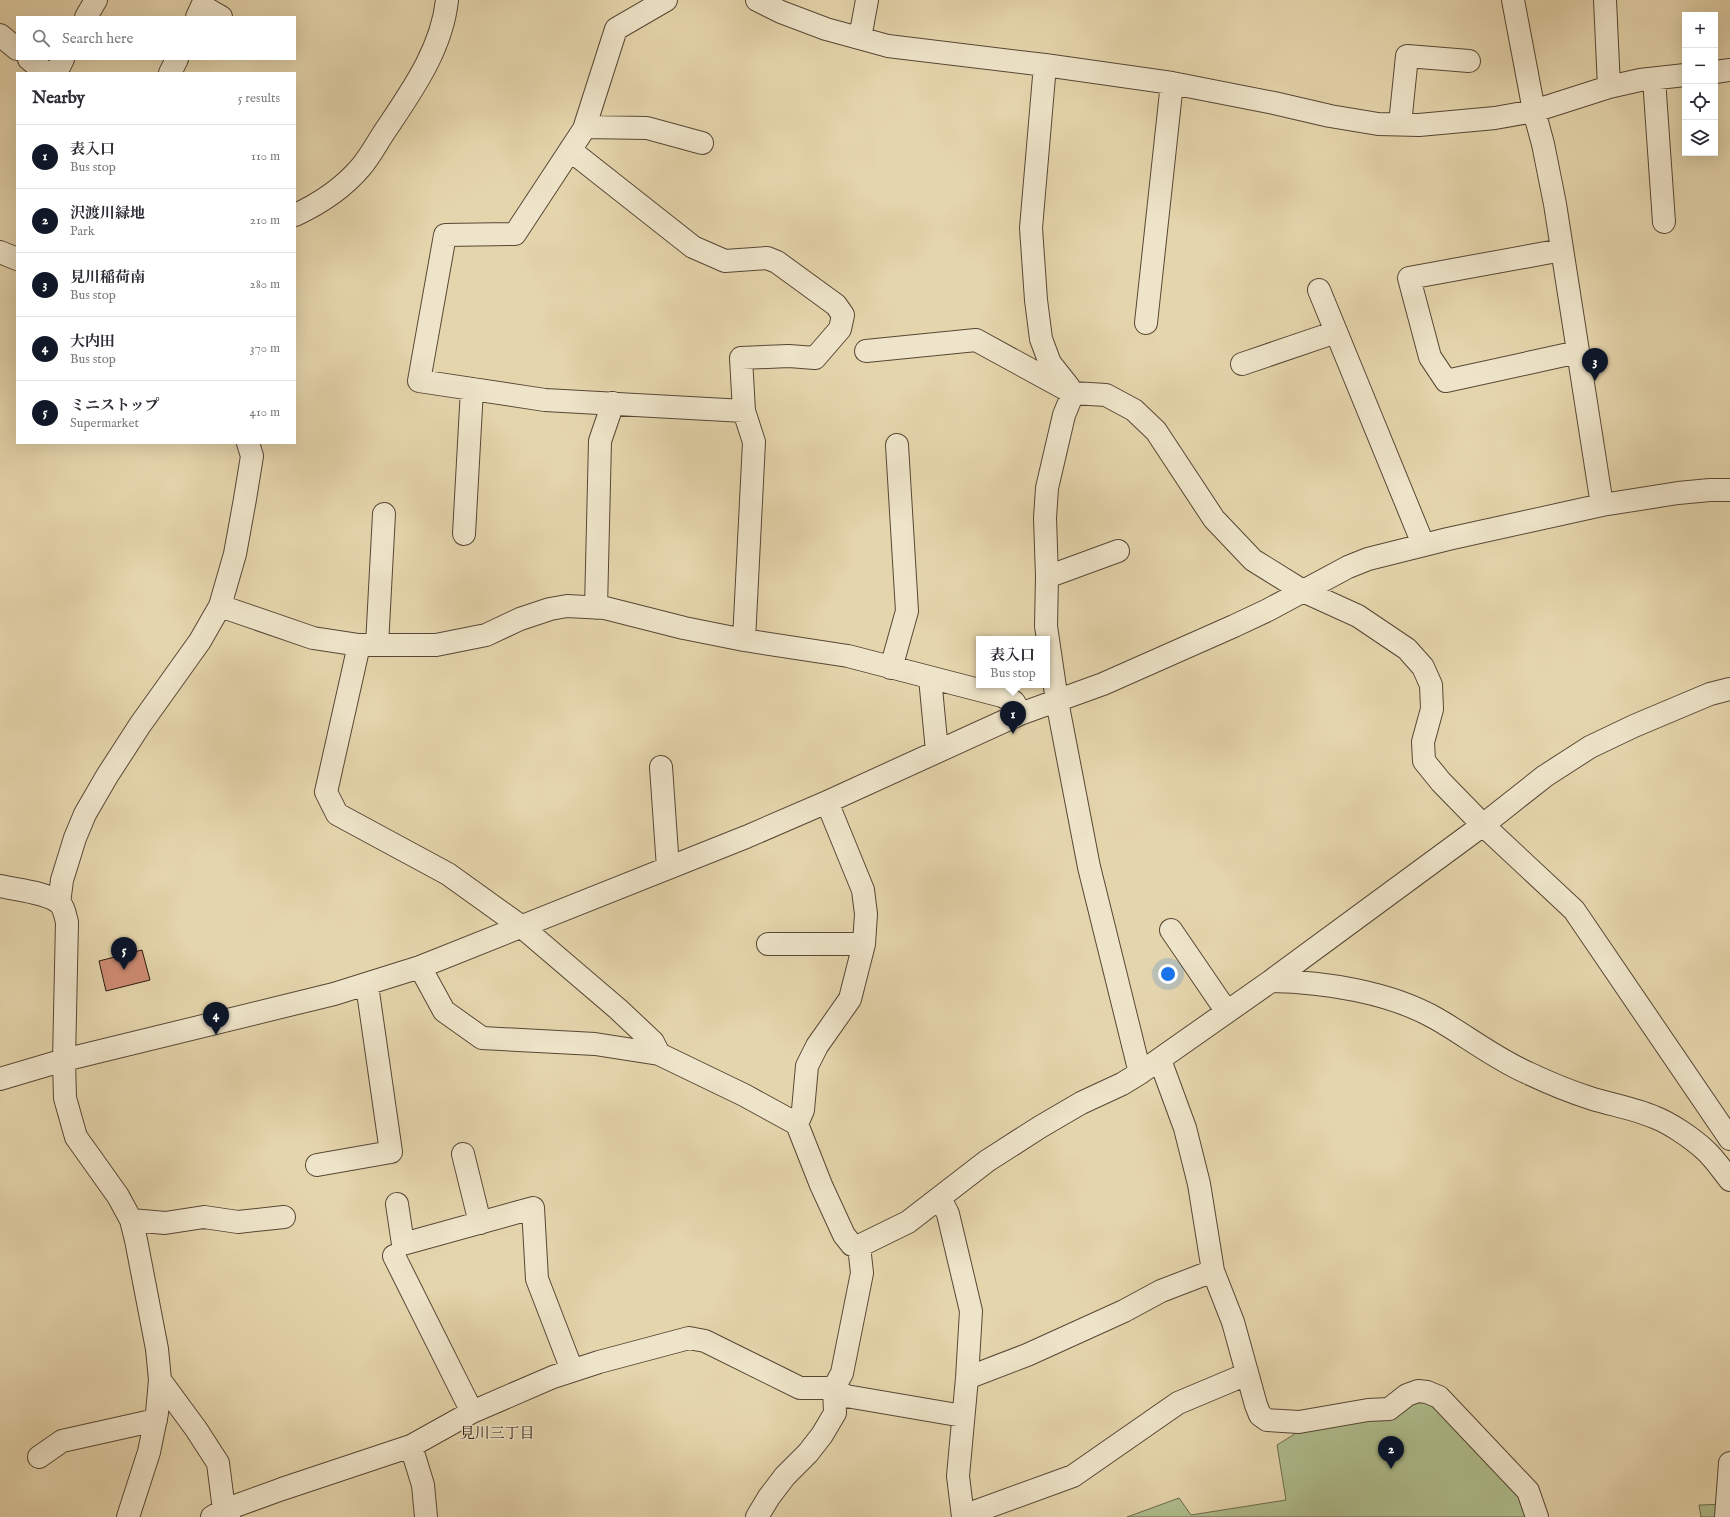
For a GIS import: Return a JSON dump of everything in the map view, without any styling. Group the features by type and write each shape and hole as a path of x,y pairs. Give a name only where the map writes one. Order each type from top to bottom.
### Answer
{"street":[{"path":"87,16 96,0"},
{"path":"296,215 308,209 340,187 361,166 418,82 438,38 447,0"},
{"path":"666,0 616,29 585,127 515,234 445,235 419,381 545,400 744,410"},
{"path":"757,0 781,12 826,29 888,46 1045,65 1172,83 1274,103 1330,116 1378,124 1464,122 1495,118 1534,111 1609,87 1682,75"},
{"path":"860,38 867,0"},
{"path":"1513,0 1534,111 1543,144 1555,204 1602,505"},
{"path":"1605,0 1609,87"},
{"path":"197,16 202,6 219,16"},
{"path":"0,35 16,48"},
{"path":"1400,124 1407,56 1469,61"},
{"path":"30,60 45,72"},
{"path":"56,72 62,60"},
{"path":"170,72 176,60"},
{"path":"1045,65 1031,228 1036,300 1041,338 1050,363 1073,393"},
{"path":"1718,72 1730,70"},
{"path":"1654,79 1664,222"},
{"path":"1146,323 1172,83"},
{"path":"585,127 647,128 702,143"},
{"path":"570,150 693,247 725,261 767,258 777,262 836,305 843,315 840,329 815,358 789,356 742,358 744,410 754,442 744,640"},
{"path":"1562,250 1409,278 1430,357 1446,381 1578,352"},
{"path":"0,252 16,259"},
{"path":"1318,290 1423,544"},
{"path":"1242,364 1336,332"},
{"path":"866,351 976,340 1073,393 1106,395 1134,410 1156,431 1214,519 1253,560 1303,591 1358,616 1407,649 1423,667 1431,685 1432,709 1424,742 1424,761 1441,782 1483,825 1574,910 1730,1138"},
{"path":"464,534 472,389"},
{"path":"1047,636 1046,626 1047,577 1045,518 1047,488 1064,415 1073,393"},
{"path":"596,608 600,441 613,403"},
{"path":"59,903 62,880 75,838 85,814 107,776 140,725 200,640 220,606 235,554 245,499 252,456 248,444"},
{"path":"891,668 907,611 897,445"},
{"path":"0,1079 64,1060 300,1003 367,985 420,967 746,837 827,802 1020,714 1103,684 1196,644 1268,610 1348,567 1368,559 1423,544 1602,505 1678,493 1730,490"},
{"path":"384,514 368,645 326,792 337,814 448,874 522,927 623,1014 653,1042 659,1054"},
{"path":"1047,577 1118,551"},
{"path":"220,606 313,638 368,645 436,645 486,635 520,619 550,609 567,606 605,608 684,628 744,640 848,656 1002,696 1014,702 1020,714"},
{"path":"1050,653 1057,701 1089,868 1140,1073"},
{"path":"930,678 937,751"},
{"path":"420,967 444,1011 482,1038 594,1044 659,1054 744,1095 797,1124 821,1185 844,1235 852,1245 859,1246 908,1222 987,1161 1040,1127 1081,1103 1122,1084 1160,1060 1271,981 1483,825 1545,776 1590,747 1634,726 1710,694 1730,689"},
{"path":"661,767 668,868"},
{"path":"797,1124 803,1110 807,1066 817,1046 850,999 864,944 866,914 863,890 827,802"},
{"path":"0,886 48,897 59,903 64,910 67,922 64,1060 65,1098 76,1137 118,1196 131,1220 136,1240 157,1349 160,1380 156,1420 149,1452 128,1517"},
{"path":"1171,930 1227,1012"},
{"path":"768,944 864,944"},
{"path":"1271,981 1298,981 1335,987 1403,1003 1436,1019 1516,1068 1554,1085 1592,1099 1654,1117 1684,1134 1705,1150 1730,1180"},
{"path":"316,1165 391,1152 367,985"},
{"path":"1160,1060 1187,1135 1199,1184 1213,1271 1234,1322 1247,1374 1260,1414 1267,1420 1299,1422 1368,1410 1389,1409 1407,1395 1418,1391 1427,1392 1439,1397 1528,1490 1538,1517"},
{"path":"463,1154 480,1223"},
{"path":"940,1198 948,1214 971,1311 967,1378 958,1476 963,1516 1073,1476 1178,1403 1247,1374"},
{"path":"397,1204 403,1244 533,1208 537,1279 572,1370"},
{"path":"131,1220 165,1223 204,1217 238,1222 284,1217"},
{"path":"757,1517 769,1497 785,1476 808,1453 822,1435 835,1413 834,1388 842,1373 862,1273 859,1246"},
{"path":"394,1256 472,1412"},
{"path":"967,1378 1027,1355 1117,1314 1161,1291 1213,1271"},
{"path":"160,1380 196,1429 218,1463 222,1514 411,1446 472,1412 509,1395 572,1370 689,1338 705,1341 800,1388 834,1388 846,1396 963,1416"},
{"path":"39,1457 62,1441 156,1420"},
{"path":"411,1446 423,1485 426,1517"},
{"path":"1726,1517 1730,1463"}],"green space":[{"path":"1419,1399 1437,1399 1523,1492 1533,1517 1127,1517 1179,1498 1191,1515 1286,1500 1277,1445 1301,1430"},
{"path":"1730,1504 1730,1517 1701,1517 1699,1505"}],"building":[{"path":"142,950 150,980 106,991 99,961"}],"place":[{"name":"見川稲荷南","path":"1595,381"},
{"name":"表入口","path":"1013,734"},
{"name":"ミニストップ","path":"124,970"},
{"name":"大内田","path":"216,1035"},
{"name":"沢渡川緑地","path":"1391,1469"}],"district":[{"name":"見川三丁目","path":"497,1433"}]}
